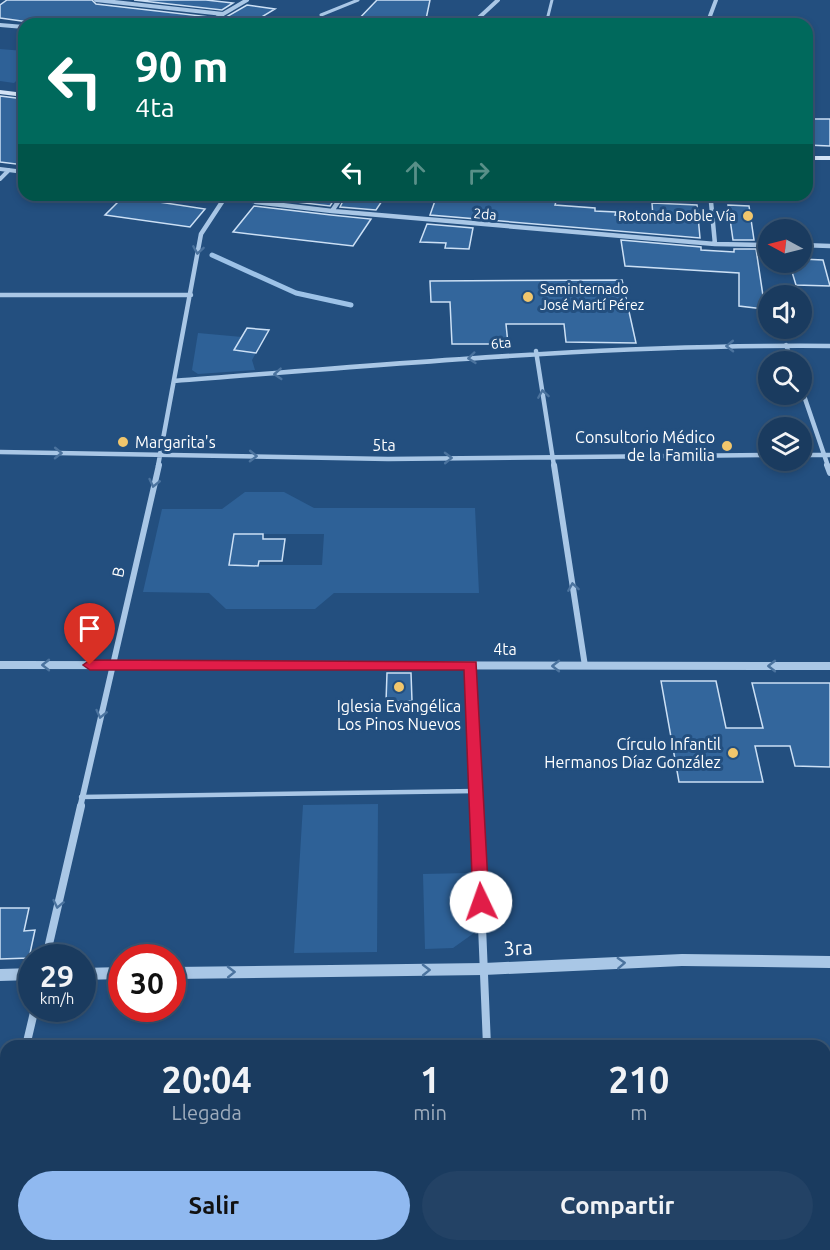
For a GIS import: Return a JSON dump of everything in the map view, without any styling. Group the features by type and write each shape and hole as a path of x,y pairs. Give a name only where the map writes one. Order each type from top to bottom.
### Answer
{"main road":[{"path":"0,85 18,87"},
{"path":"0,92 18,94"},
{"path":"813,158 830,158"},
{"path":"813,165 830,165"}],"street":[{"path":"96,0 223,14"},
{"path":"216,18 247,0"},
{"path":"478,18 498,0"},
{"path":"708,18 716,0"},
{"path":"0,25 18,26"},
{"path":"0,169 18,171"},
{"path":"0,179 9,170"},
{"name":"B","path":"49,944 161,454 201,234 222,201"},
{"name":"2da","path":"249,201 332,211 715,244 758,245"},
{"path":"332,211 338,201"},
{"path":"711,201 715,244"},
{"path":"812,245 830,246"},
{"path":"0,295 191,295"},
{"path":"823,345 830,338"},
{"path":"786,345 788,351"},
{"name":"6ta","path":"174,381 432,362 536,351 830,346"},
{"path":"536,351 585,666"},
{"path":"808,405 827,455 830,473"},
{"name":"5ta","path":"0,452 388,459 758,455"},
{"name":"4ta","path":"0,665 830,666"},
{"path":"471,665 487,1040"},
{"name":"3ra","path":"186,973 484,969 682,960 830,962"},
{"path":"0,975 18,974"},
{"path":"27,1040 31,1022"}],"lane":[{"path":"321,15 358,0"},
{"path":"548,18 552,0"},
{"path":"81,796 476,791"}],"shaded area":[{"path":"0,49 18,50 18,79 14,83 0,81"},
{"path":"198,333 242,337 234,350 256,353 252,360 255,370 198,374 192,370"},
{"path":"245,492 284,492 314,508 475,508 479,593 334,593 315,609 226,609 209,593 143,592 162,509 222,509","holes":["235,534 324,534 322,565 229,565"]},
{"path":"378,804 377,952 294,953 303,805"},
{"path":"471,873 474,933 453,948 425,949 423,874"}],"building":[{"path":"7,0 92,0 96,4 210,17 18,18 18,21 0,18 0,5"},
{"path":"134,0 206,0 233,3 222,10"},
{"path":"377,0 430,0 426,18 360,18"},
{"path":"247,5 275,9 260,18 224,18"},
{"path":"0,96 18,98 18,164 0,162"},
{"path":"813,119 830,119 830,146 813,145"},
{"path":"119,201 150,201 205,209 190,227 105,215"},
{"path":"287,201 333,201 330,206"},
{"path":"343,201 382,201 376,210 340,207"},
{"path":"435,201 556,201 555,205 595,208 595,211 616,212 615,215 653,217 652,203 697,205 700,238 430,215"},
{"path":"728,205 749,206 754,240 733,240"},
{"path":"254,206 371,219 353,246 233,232"},
{"path":"427,224 473,228 469,249 445,248 446,243 420,242"},
{"path":"621,240 701,247 701,250 734,252 734,249 756,249 761,285 758,285 758,308 739,306 739,273 625,266"},
{"path":"812,260 823,260 830,286 796,285 792,273 812,273"},
{"path":"622,280 636,343 566,342 564,324 506,324 508,344 452,344 450,302 431,302 430,281"},
{"path":"247,328 269,330 256,353 234,350"},
{"path":"234,534 263,534 263,539 285,539 282,561 259,561 258,566 229,565"},
{"name":"Iglesia Evangélica Los Pinos Nuevos","path":"387,673 411,673 412,701 386,702"},
{"path":"661,681 716,681 726,728 763,728 752,683 830,683 830,767 795,766 790,746 755,746 763,782 679,782"},
{"path":"0,908 29,908 24,931 35,930 32,944 18,944 18,958 0,959"}],"waterway":[{"path":"212,255 296,293 351,305"}],"place":[{"name":"Rotonda Doble Vía","path":"748,216"},
{"name":"Seminternado José Martí Pérez","path":"528,297"},
{"name":"Margarita's","path":"123,442"},
{"name":"Consultorio Médico de la Familia","path":"727,446"},
{"name":"Iglesia Evangélica Los Pinos Nuevos","path":"399,687"},
{"name":"Círculo Infantil Hermanos Díaz González","path":"733,753"}],"route":[{"path":"90,665 471,665 481,902"}]}
